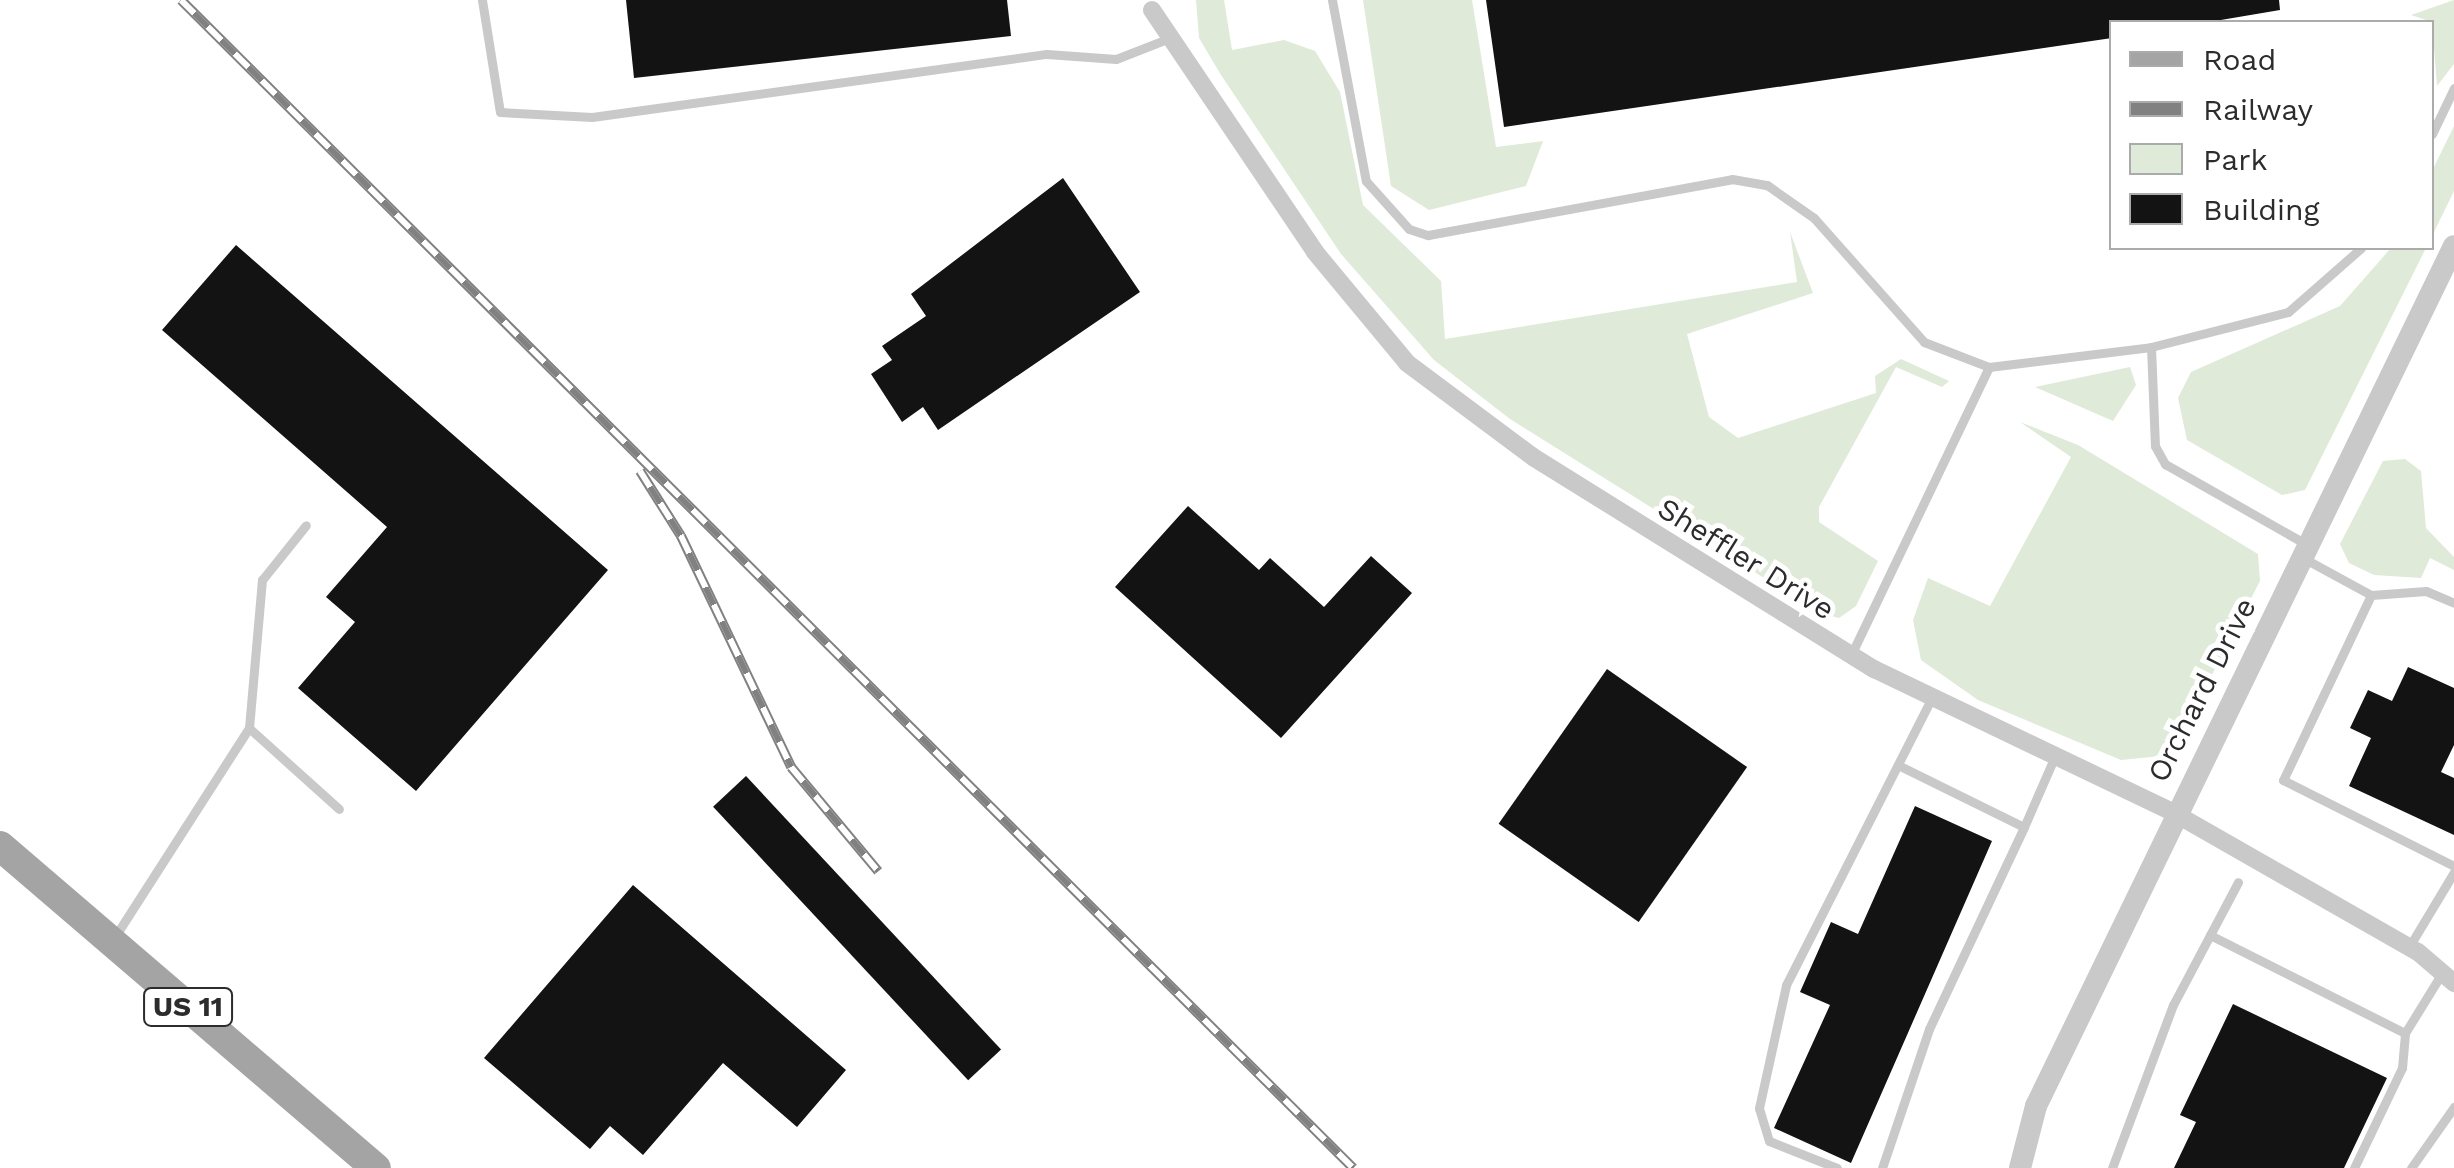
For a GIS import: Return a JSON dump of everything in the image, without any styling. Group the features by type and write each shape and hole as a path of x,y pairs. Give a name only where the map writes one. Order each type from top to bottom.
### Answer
{"main road":[{"name":"US 11","path":"0,846 376,1168"}],"street":[{"name":"Sheffler Drive","path":"1150,5 1314,252 1407,363 1533,457 1851,655 2174,812 2409,947 2448,978"},
{"name":"Orchard Drive","path":"2020,1168 2036,1106 2174,812 2454,246"}],"lane":[{"path":"482,0 500,112 592,117 1047,54 1116,58 1170,37"},
{"path":"1332,0 1366,181 1409,228 1428,235 1732,179 1767,185 1814,218 1924,342 1989,368 2151,347 2288,312 2359,250"},
{"path":"2434,130 2454,88"},
{"path":"2151,347 2155,446 2166,464 2371,595 2426,590 2454,603"},
{"path":"1851,655 1989,368"},
{"path":"112,942 249,728 262,580 306,525"},
{"path":"2371,595 2282,780 2454,869 2409,947"},
{"path":"1836,1168 1769,1140 1759,1108 1786,985 1932,697"},
{"path":"249,728 340,808"},
{"path":"1882,1168 1928,1029 2056,756"},
{"path":"1900,766 2024,827"},
{"path":"2112,1168 2143,1074 2238,882"},
{"path":"2210,935 2405,1033"},
{"path":"2354,1168 2402,1068 2405,1033 2448,978"},
{"path":"2411,1168 2454,1107"}],"green space":[{"path":"1196,0 1224,0 1232,50 1284,40 1315,51 1340,92 1363,205 1441,281 1445,339 1797,282 1790,232 1813,293 1687,334 1709,417 1738,438 1876,393 1875,376 1901,359 1949,381 1942,387 1896,367 1819,507 1819,522 1878,561 1856,606 1839,618 1820,613 1510,419 1434,360 1341,254 1221,75 1199,38"},
{"path":"1363,0 1472,0 1496,147 1543,141 1526,186 1429,210 1391,186"},
{"path":"2454,0 2454,64 2437,86 2434,20 2411,15"},
{"path":"2454,126 2454,191 2434,232 2434,167"},
{"path":"2389,250 2425,250 2305,490 2282,495 2187,440 2178,398 2191,372 2340,306"},
{"path":"2130,367 2136,385 2113,421 2035,387"},
{"path":"2020,422 2078,445 2258,554 2260,581 2171,755 2121,760 1978,700 1921,660 1913,620 1928,578 1990,606 2071,457"},
{"path":"2405,459 2421,471 2426,528 2454,557 2454,570 2430,558 2421,578 2374,575 2349,563 2340,544 2383,461"}],"building":[{"path":"626,0 1007,0 1011,36 634,78"},
{"path":"1486,0 2279,0 2280,10 2221,20 2109,20 2109,38 1504,127"},
{"path":"1063,178 1140,292 938,430 923,407 902,422 871,374 892,360 882,346 926,316 911,294"},
{"path":"236,245 608,570 416,791 298,688 355,622 326,597 387,527 162,330"},
{"path":"1188,506 1259,570 1270,558 1324,607 1371,556 1412,593 1281,738 1115,587"},
{"path":"2408,667 2454,688 2454,745 2441,772 2454,778 2454,835 2349,786 2371,738 2350,728 2368,690 2392,701"},
{"path":"1607,669 1747,767 1639,922 1499,824"},
{"path":"746,776 1001,1050 968,1080 713,807"},
{"path":"1915,806 1992,841 1851,1163 1774,1128 1830,1005 1800,992 1831,922 1858,934"},
{"path":"633,885 846,1070 797,1127 723,1063 643,1155 610,1126 590,1149 484,1058"},
{"path":"2233,1004 2387,1078 2344,1168 2174,1168 2196,1122 2180,1115"}],"railway":[{"path":"181,0 1353,1168"},
{"path":"640,471 681,536 791,767 878,871"}]}
